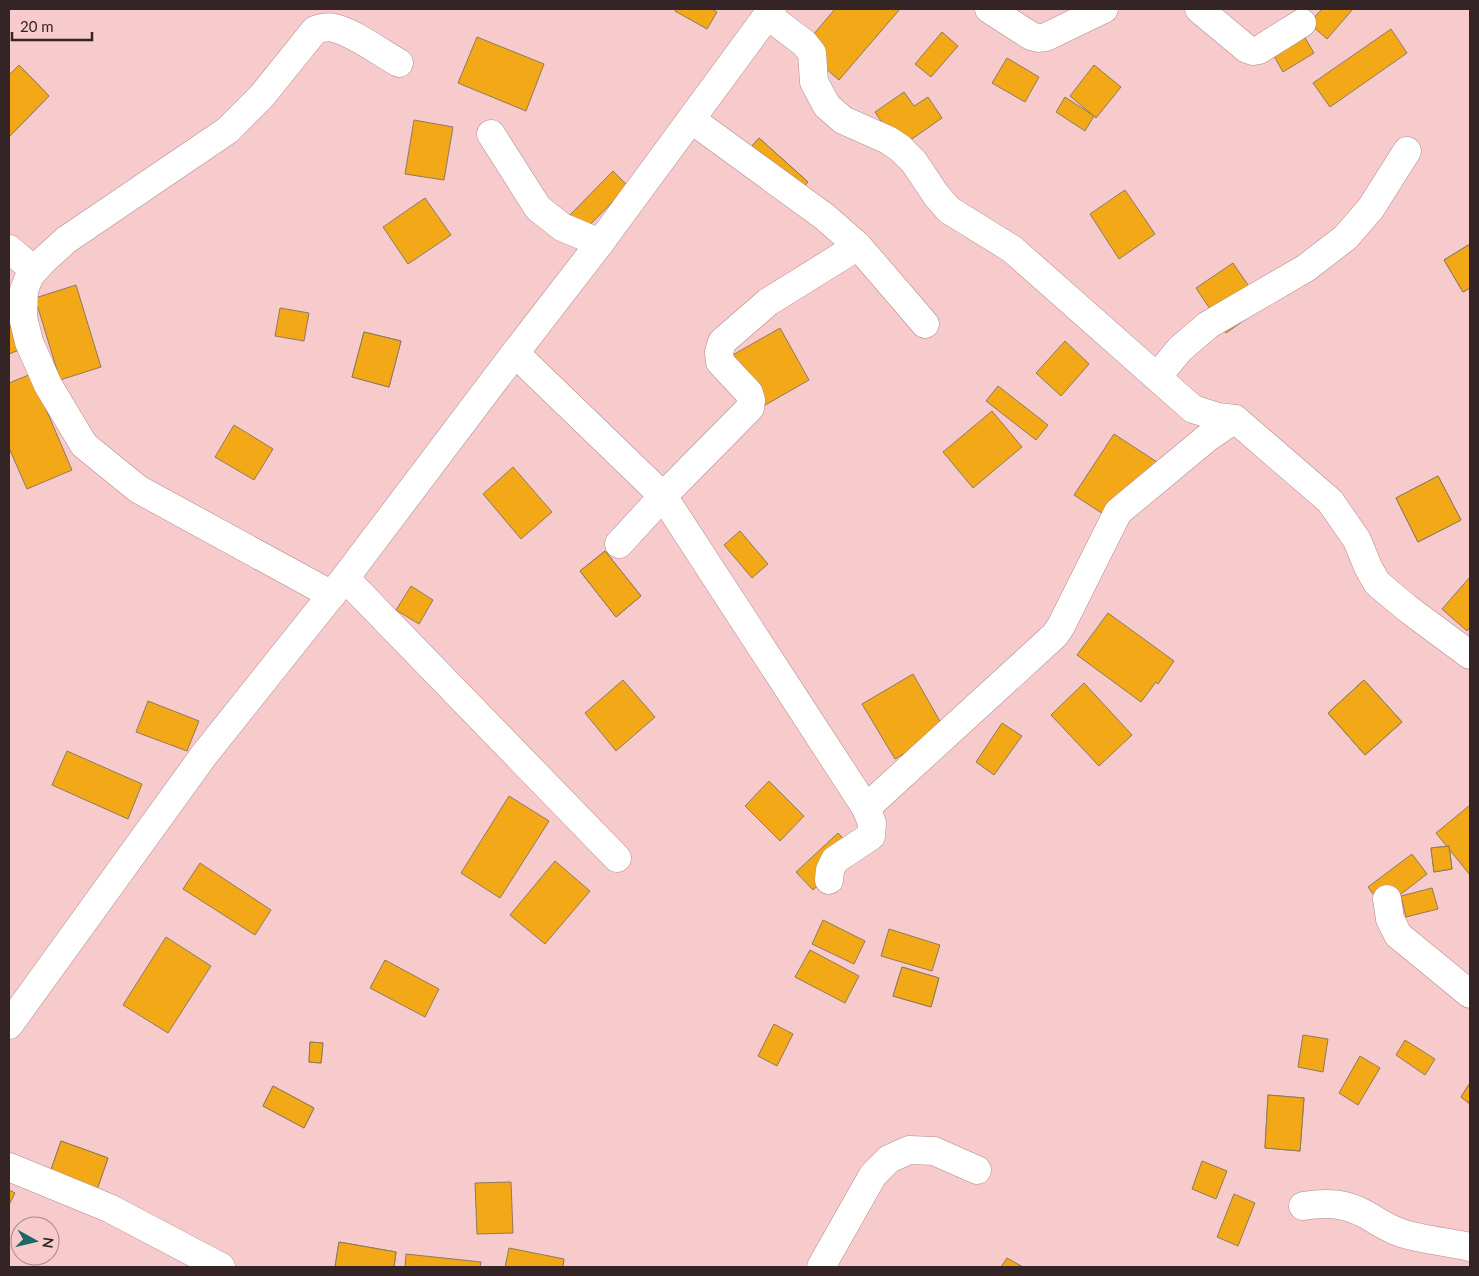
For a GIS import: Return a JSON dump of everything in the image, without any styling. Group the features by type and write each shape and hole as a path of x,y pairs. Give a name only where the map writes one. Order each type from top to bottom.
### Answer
{"street":[{"path":"989,9 1031,36 1039,38 1046,37 1104,9"},
{"path":"1199,9 1247,49 1253,51 1259,50 1302,23"},
{"path":"9,1025 204,756 339,587 600,243 770,12 812,54 814,82 827,106 843,120 888,140 900,148 914,162 936,196 949,210 1012,249 1193,409 1207,438"},
{"path":"399,63 333,27 323,27 315,30 261,98 228,130 66,240 34,270 24,290 23,317 29,342 48,385 84,445 138,489 339,587 617,858"},
{"path":"692,120 825,217 858,246 925,324"},
{"path":"491,134 538,208 562,227 600,243"},
{"path":"1157,377 1180,349 1208,325 1306,268 1346,237 1371,208 1407,150"},
{"path":"619,544 663,496 750,408 751,400 749,393 720,362 719,352 722,342 768,302 858,246"},
{"path":"9,248 34,270"},
{"path":"515,353 663,496 866,808 872,823 871,836 835,860 830,870 829,880"},
{"path":"1193,409 1218,417 1235,419 1330,501 1357,540 1377,583 1401,604 1470,655"},
{"path":"866,808 1055,635 1118,512 1207,438 1235,419"},
{"path":"1387,899 1390,918 1398,935 1470,994"},
{"path":"821,1267 873,1175 889,1159 909,1150 934,1151 977,1170"},
{"path":"9,1166 109,1208 221,1267"},
{"path":"1303,1206 1325,1203 1349,1207 1384,1226 1402,1233 1470,1247"}],"building":[{"path":"676,9 712,9 717,12 707,29 675,11"},
{"path":"835,9 900,9 839,80 802,48"},
{"path":"1322,9 1353,9 1327,39 1309,23"},
{"path":"1391,29 1407,53 1330,107 1313,83"},
{"path":"1301,31 1314,53 1283,72 1270,49"},
{"path":"942,32 958,46 931,77 915,64"},
{"path":"477,37 544,64 526,111 458,83"},
{"path":"1007,58 1039,77 1025,102 992,83"},
{"path":"19,65 49,96 9,137 9,75"},
{"path":"19,65 49,96 9,137 9,75"},
{"path":"1094,65 1121,87 1096,118 1070,96"},
{"path":"904,92 914,106 928,97 942,118 899,148 875,112"},
{"path":"1065,97 1094,116 1085,131 1056,112"},
{"path":"414,120 453,127 444,180 405,174"},
{"path":"759,138 808,182 795,196 746,153"},
{"path":"759,138 808,182 795,196 746,153"},
{"path":"613,171 628,186 583,232 568,217"},
{"path":"1125,190 1155,234 1119,259 1090,214"},
{"path":"425,198 451,235 408,264 383,227"},
{"path":"1470,244 1470,288 1463,292 1444,260"},
{"path":"1470,244 1470,288 1463,292 1444,260"},
{"path":"1233,263 1263,307 1226,333 1196,288"},
{"path":"76,285 101,367 60,380 35,298"},
{"path":"280,308 309,313 304,341 275,336"},
{"path":"9,322 19,350 9,354"},
{"path":"780,328 809,380 753,412 724,360"},
{"path":"364,332 401,341 389,387 352,377"},
{"path":"364,332 401,341 389,387 352,377"},
{"path":"1065,341 1089,364 1061,396 1036,373"},
{"path":"31,374 72,470 27,489 9,448 9,383"},
{"path":"998,386 1048,425 1036,440 986,401"},
{"path":"992,411 1022,447 973,488 943,452"},
{"path":"234,425 273,449 254,480 215,457"},
{"path":"1114,434 1157,462 1117,523 1074,495"},
{"path":"513,467 552,512 521,539 483,494"},
{"path":"1438,476 1461,520 1418,542 1396,498"},
{"path":"1438,476 1461,520 1418,542 1396,498"},
{"path":"740,531 768,564 752,578 724,545"},
{"path":"605,551 641,596 616,617 580,571"},
{"path":"605,551 641,596 616,617 580,571"},
{"path":"1470,577 1470,627 1467,631 1442,609"},
{"path":"411,586 433,600 419,624 396,610"},
{"path":"1108,613 1174,661 1158,684 1156,682 1141,702 1077,655"},
{"path":"913,674 945,730 895,759 862,704"},
{"path":"623,680 655,717 616,751 585,713"},
{"path":"1364,680 1402,722 1365,755 1328,713"},
{"path":"1364,680 1402,722 1365,755 1328,713"},
{"path":"1084,683 1132,735 1099,766 1051,715"},
{"path":"148,701 199,721 187,751 136,732"},
{"path":"1002,723 1022,736 994,775 976,762"},
{"path":"67,751 142,784 128,819 52,785"},
{"path":"769,781 804,816 780,841 745,806"},
{"path":"509,796 549,821 500,898 461,873"},
{"path":"1470,805 1470,875 1436,833"},
{"path":"838,833 855,851 813,890 796,872"},
{"path":"1449,846 1452,869 1434,872 1431,848"},
{"path":"1449,846 1452,869 1434,872 1431,848"},
{"path":"1412,854 1427,874 1383,908 1368,887"},
{"path":"555,861 590,891 545,944 510,915"},
{"path":"200,863 271,910 255,935 183,889"},
{"path":"1432,888 1438,909 1406,917 1401,896"},
{"path":"823,920 865,941 854,964 812,944"},
{"path":"889,929 940,945 932,971 881,956"},
{"path":"166,937 211,966 168,1033 123,1005"},
{"path":"810,950 859,976 845,1003 795,977"},
{"path":"385,960 439,989 425,1017 370,988"},
{"path":"902,967 939,978 931,1007 893,996"},
{"path":"902,967 939,978 931,1007 893,996"},
{"path":"774,1024 793,1034 777,1066 758,1056"},
{"path":"1303,1035 1328,1039 1323,1072 1298,1067"},
{"path":"1405,1040 1435,1059 1425,1075 1396,1055"},
{"path":"310,1042 323,1043 321,1063 309,1062"},
{"path":"310,1042 323,1043 321,1063 309,1062"},
{"path":"1360,1056 1380,1068 1358,1105 1339,1093"},
{"path":"1470,1083 1470,1104 1461,1097"},
{"path":"1470,1083 1470,1104 1461,1097"},
{"path":"273,1086 314,1108 304,1128 263,1106"},
{"path":"273,1086 314,1108 304,1128 263,1106"},
{"path":"1268,1095 1304,1098 1300,1151 1265,1148"},
{"path":"1268,1095 1304,1098 1300,1151 1265,1148"},
{"path":"61,1141 108,1158 93,1201 46,1184"},
{"path":"61,1141 108,1158 93,1201 46,1184"},
{"path":"1202,1161 1227,1171 1216,1199 1192,1189"},
{"path":"511,1182 513,1233 477,1234 475,1183"},
{"path":"9,1190 15,1193 9,1205"},
{"path":"1234,1194 1255,1203 1238,1246 1217,1237"},
{"path":"339,1242 396,1252 394,1267 335,1267"},
{"path":"339,1242 396,1252 394,1267 335,1267"},
{"path":"509,1248 564,1259 563,1267 505,1267"},
{"path":"406,1254 481,1262 480,1267 405,1267"},
{"path":"1007,1258 1023,1267 1001,1267"}]}
